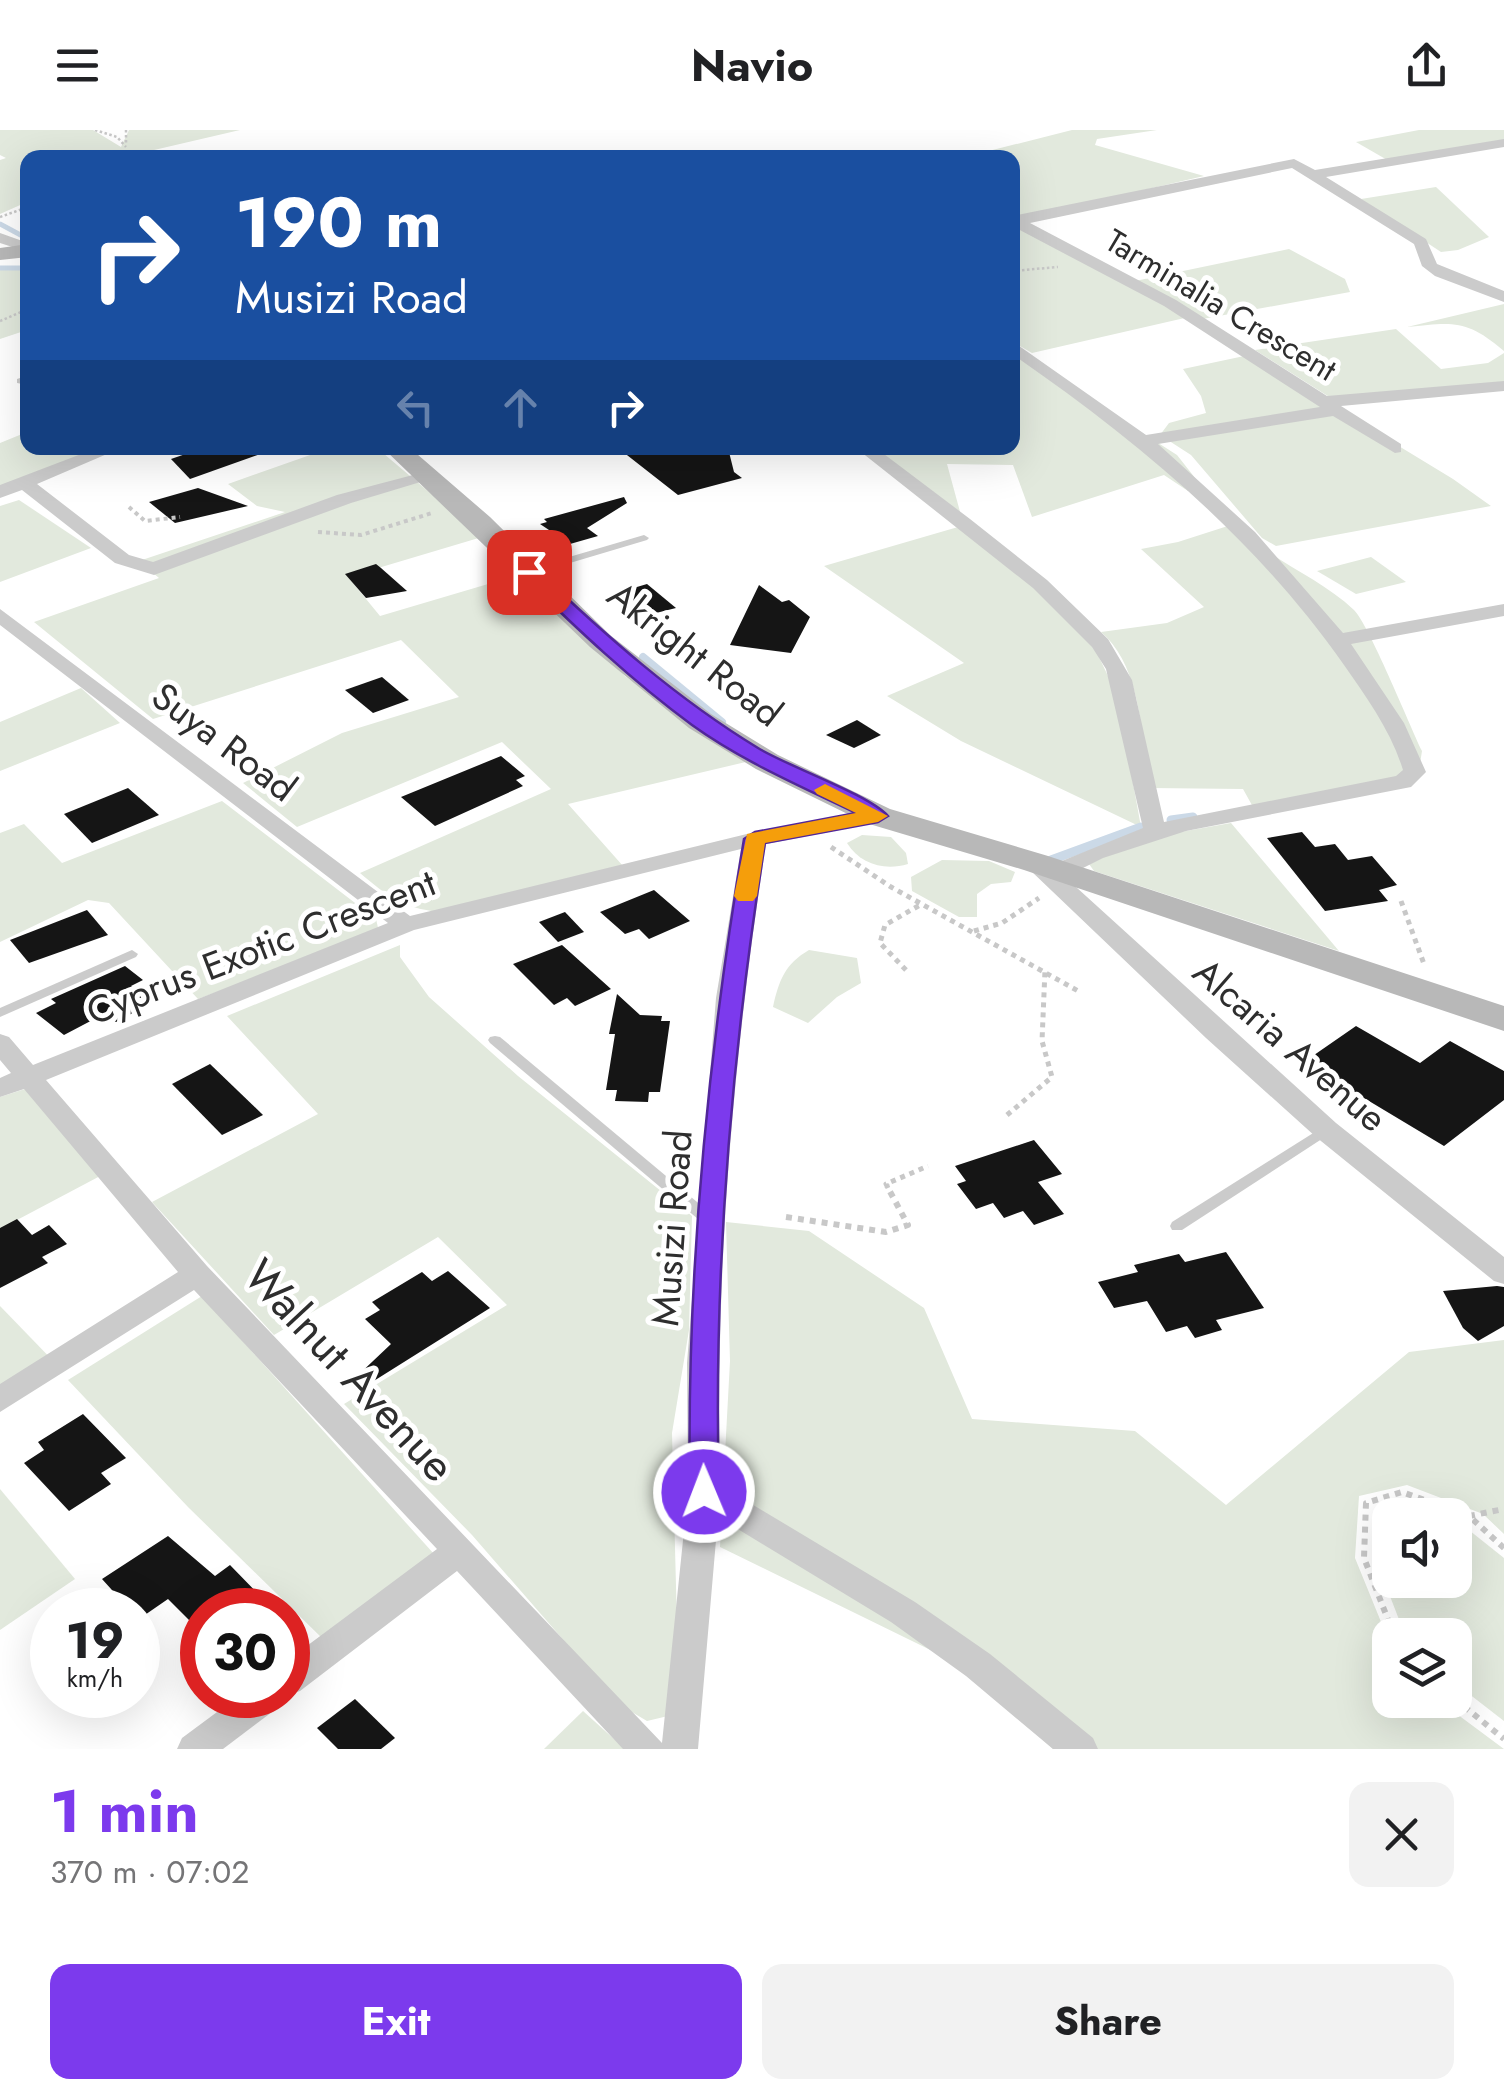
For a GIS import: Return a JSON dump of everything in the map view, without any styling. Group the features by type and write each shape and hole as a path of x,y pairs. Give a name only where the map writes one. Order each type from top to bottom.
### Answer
{"street":[{"path":"1317,174 1504,143"},
{"path":"1020,220 1280,163 1300,164 1421,242 1430,266 1504,298"},
{"name":"Tarminalia Crescent","path":"1020,224 1170,303 1395,448"},
{"path":"0,238 8,242 0,251"},
{"path":"1020,352 1178,467 1268,554 1339,640 1378,698 1415,772 1403,782 1156,833 1061,870"},
{"path":"1145,441 1331,406 1504,386"},
{"path":"0,492 94,455"},
{"name":"Akright Road","path":"402,455 459,504 600,641 700,721 767,762 878,816 1061,870 1418,990"},
{"path":"874,455 1035,581 1078,620 1115,665 1126,694 1136,762 1156,833"},
{"path":"23,482 135,566 154,570 344,499 428,477"},
{"path":"1339,640 1504,610"},
{"name":"Suya Road","path":"0,615 406,925"},
{"path":"755,839 878,816"},
{"name":"Cyprus Exotic Crescent","path":"0,1088 406,925 755,839"},
{"name":"Musizi Road","path":"680,1749 704,1492 702,1363 729,998 755,839"},
{"name":"Alcaria Avenue","path":"1061,870 1326,1130 1504,1273"},
{"path":"1418,990 1504,1019"},
{"name":"Walnut Avenue","path":"0,1044 197,1274 647,1749"},
{"path":"0,1400 197,1274"},
{"path":"704,1492 903,1612 978,1664 1080,1749"},
{"path":"310,1663 459,1550"},
{"path":"195,1749 236,1718"}],"lane":[{"path":"529,572 644,538"},
{"path":"0,1013 132,954"},
{"path":"494,1040 712,1223"},
{"path":"1177,1226 1326,1130"}],"path":[{"path":"95,130 117,137 126,148 126,130"},
{"path":"1020,270 1052,268 1084,258"},
{"path":"291,518 323,535 346,536 368,534 459,504"},
{"path":"129,507 137,520 147,523 180,518"},
{"path":"805,827 869,875 1080,992"},
{"path":"971,932 1002,923 1061,870"},
{"path":"1401,901 1427,970 1418,990"},
{"path":"906,970 880,943 885,925 920,905"},
{"path":"1008,1115 1052,1078 1042,1041 1044,970"},
{"path":"786,1217 886,1232 908,1225 886,1184 928,1166"},
{"path":"1380,1498 1402,1492 1419,1498"},
{"path":"1372,1500 1366,1502 1364,1558 1372,1579"},
{"path":"1472,1515 1504,1509"},
{"path":"1472,1519 1504,1548"},
{"path":"1472,1713 1504,1738"}],"shaded area":[{"path":"0,130 93,130 121,147 129,130 240,130 154,150 20,150 20,205 0,214 0,160 6,158 0,155"},
{"path":"1072,130 1157,130 1097,139 1095,145 1204,176 1023,218 1020,150 993,150"},
{"path":"1419,130 1504,130 1504,143 1389,161 1356,142"},
{"path":"1436,187 1489,237 1458,250 1441,252 1361,199"},
{"path":"1020,228 1189,317 1032,353 1020,346"},
{"path":"1289,249 1345,279 1350,292 1197,320 1135,281"},
{"path":"20,267 20,332 0,339 0,268"},
{"path":"1504,304 1504,351 1480,333 1459,325 1407,327"},
{"path":"1396,329 1441,369 1488,363 1504,353 1504,384 1342,405 1255,350"},
{"path":"1020,354 1177,455 1203,488 1188,491 1164,475 1032,517 1013,465 947,464 962,519 883,455 1020,455"},
{"path":"1249,355 1491,506 1276,546 1262,538 1191,455 1160,435 1169,423 1206,413 1201,396 1183,369"},
{"path":"20,435 20,455 86,455 0,494 0,443"},
{"path":"310,455 385,455 482,537 348,577 380,616 522,574 626,677 750,761 568,804 623,866 439,912 396,900 360,873 551,789 502,742 297,827 243,783 342,733 459,697 401,640 153,719 34,622 159,578 139,561 285,512 257,506 228,484"},
{"path":"19,500 91,548 0,582 0,506"},
{"path":"1234,524 1262,548 1340,598 1361,619 1422,751 1419,770 1404,778 1253,807 1243,789 1150,788 1132,683 1115,647 1101,632 1167,623 1204,607 1141,549"},
{"path":"958,527 1063,604 1098,655 1117,695 1141,827 961,741 887,696 964,663 824,566"},
{"path":"1371,557 1406,582 1356,594 1317,571"},
{"path":"81,688 120,723 0,771 0,722"},
{"path":"222,801 376,919 379,932 198,999 109,903 88,900 0,942 0,833 24,824 62,863"},
{"path":"1231,823 1339,951 1094,871 1089,864 1094,858 1169,834"},
{"path":"862,835 891,837 906,853 908,864 882,866 866,861 847,843"},
{"path":"942,860 989,861 1015,872 1011,882 991,884 977,894 977,917 959,917 912,891 911,877"},
{"path":"400,945 400,957 429,997 518,1076 692,1216 689,1330 672,1433 679,1701 668,1716 647,1721 620,1705 472,1535 344,1404 507,1305 438,1237 274,1335 152,1202 318,1114 227,1016"},
{"path":"809,950 857,958 861,983 837,997 808,1023 773,1007 784,974"},
{"path":"25,1089 102,1175 0,1229 0,1097"},
{"path":"726,1222 809,1231 924,1308 972,1419 1135,1431 1226,1505 1409,1352 1504,1340 1504,1534 1483,1514 1472,1510 1472,1498 1441,1498 1407,1485 1359,1496 1355,1558 1379,1618 1372,1618 1372,1718 1462,1718 1504,1749 1053,1749 957,1663 720,1547 730,1361"},
{"path":"202,1296 434,1554 325,1641 310,1626 310,1588 271,1588 68,1380"},
{"path":"0,1306 59,1367 0,1402"},
{"path":"0,1489 75,1579 62,1588 30,1588 30,1610 0,1630"},
{"path":"1472,1533 1504,1558 1504,1721 1472,1696 1472,1618 1398,1618 1391,1598 1472,1598"},
{"path":"583,1711 625,1749 544,1749"}],"building":[{"path":"183,455 258,455 190,479 171,459"},
{"path":"627,455 730,455 734,472 742,478 678,495"},
{"path":"198,488 248,506 175,523 149,502"},
{"path":"624,497 627,503 587,528 598,536 570,544 540,524 547,522 544,519"},
{"path":"376,564 407,591 366,598 345,574"},
{"path":"647,584 676,608 644,616 620,592"},
{"path":"759,585 782,602 789,600 810,617 791,653 730,645"},
{"path":"382,677 409,700 373,713 345,690"},
{"path":"857,720 881,735 854,748 826,735"},
{"path":"501,756 525,776 516,780 523,786 435,826 401,797"},
{"path":"128,788 159,815 92,843 64,814"},
{"path":"1302,832 1315,847 1335,844 1348,860 1372,856 1397,885 1379,890 1388,901 1325,911 1267,838"},
{"path":"654,890 690,921 649,939 639,929 625,934 600,912"},
{"path":"87,910 108,935 29,963 10,940"},
{"path":"565,912 584,932 558,942 539,922"},
{"path":"562,945 611,989 575,1006 567,998 554,1005 513,964"},
{"path":"125,966 143,980 131,986 143,996 136,1001 144,1007 116,1022 102,1015 64,1035 36,1013 56,1003 51,999"},
{"path":"617,994 640,1015 662,1016 661,1021 670,1021 660,1092 649,1092 648,1102 615,1101 617,1090 606,1090 615,1034 609,1034"},
{"path":"1356,1026 1420,1063 1450,1041 1504,1071 1504,1100 1444,1146 1304,1062"},
{"path":"210,1064 263,1115 222,1135 172,1084"},
{"path":"1034,1140 1062,1174 1038,1182 1064,1214 1034,1225 1023,1211 1004,1218 993,1203 976,1209 957,1184 966,1181 955,1166"},
{"path":"17,1219 32,1235 49,1225 67,1244 42,1257 48,1263 0,1288 0,1228"},
{"path":"1226,1252 1264,1308 1216,1320 1222,1330 1195,1338 1187,1326 1166,1332 1147,1301 1114,1308 1098,1282 1138,1272 1134,1265 1179,1254 1185,1262"},
{"path":"448,1271 490,1308 361,1389 354,1379 391,1344 365,1319 380,1310 372,1302 422,1272 432,1281"},
{"path":"1504,1287 1504,1326 1478,1341 1463,1328 1443,1291"},
{"path":"83,1414 126,1458 101,1473 111,1484 69,1511 24,1463 44,1450 38,1442"},
{"path":"168,1536 215,1576 230,1565 252,1588 180,1588 180,1611 168,1599 160,1605 160,1588 110,1588 102,1579"},
{"path":"355,1699 395,1738 381,1749 338,1749 317,1728"}],"waterway":[{"path":"0,224 20,235"},
{"path":"0,268 20,268"},
{"path":"643,657 722,722"},
{"path":"1171,820 1193,817"},
{"path":"1051,860 1141,827"}],"slow traffic":[{"path":"745,896 755,839 878,816 825,790"}],"route":[{"path":"529,572 600,641 700,721 767,762 878,816 755,839 729,998 702,1363 704,1492"}]}
